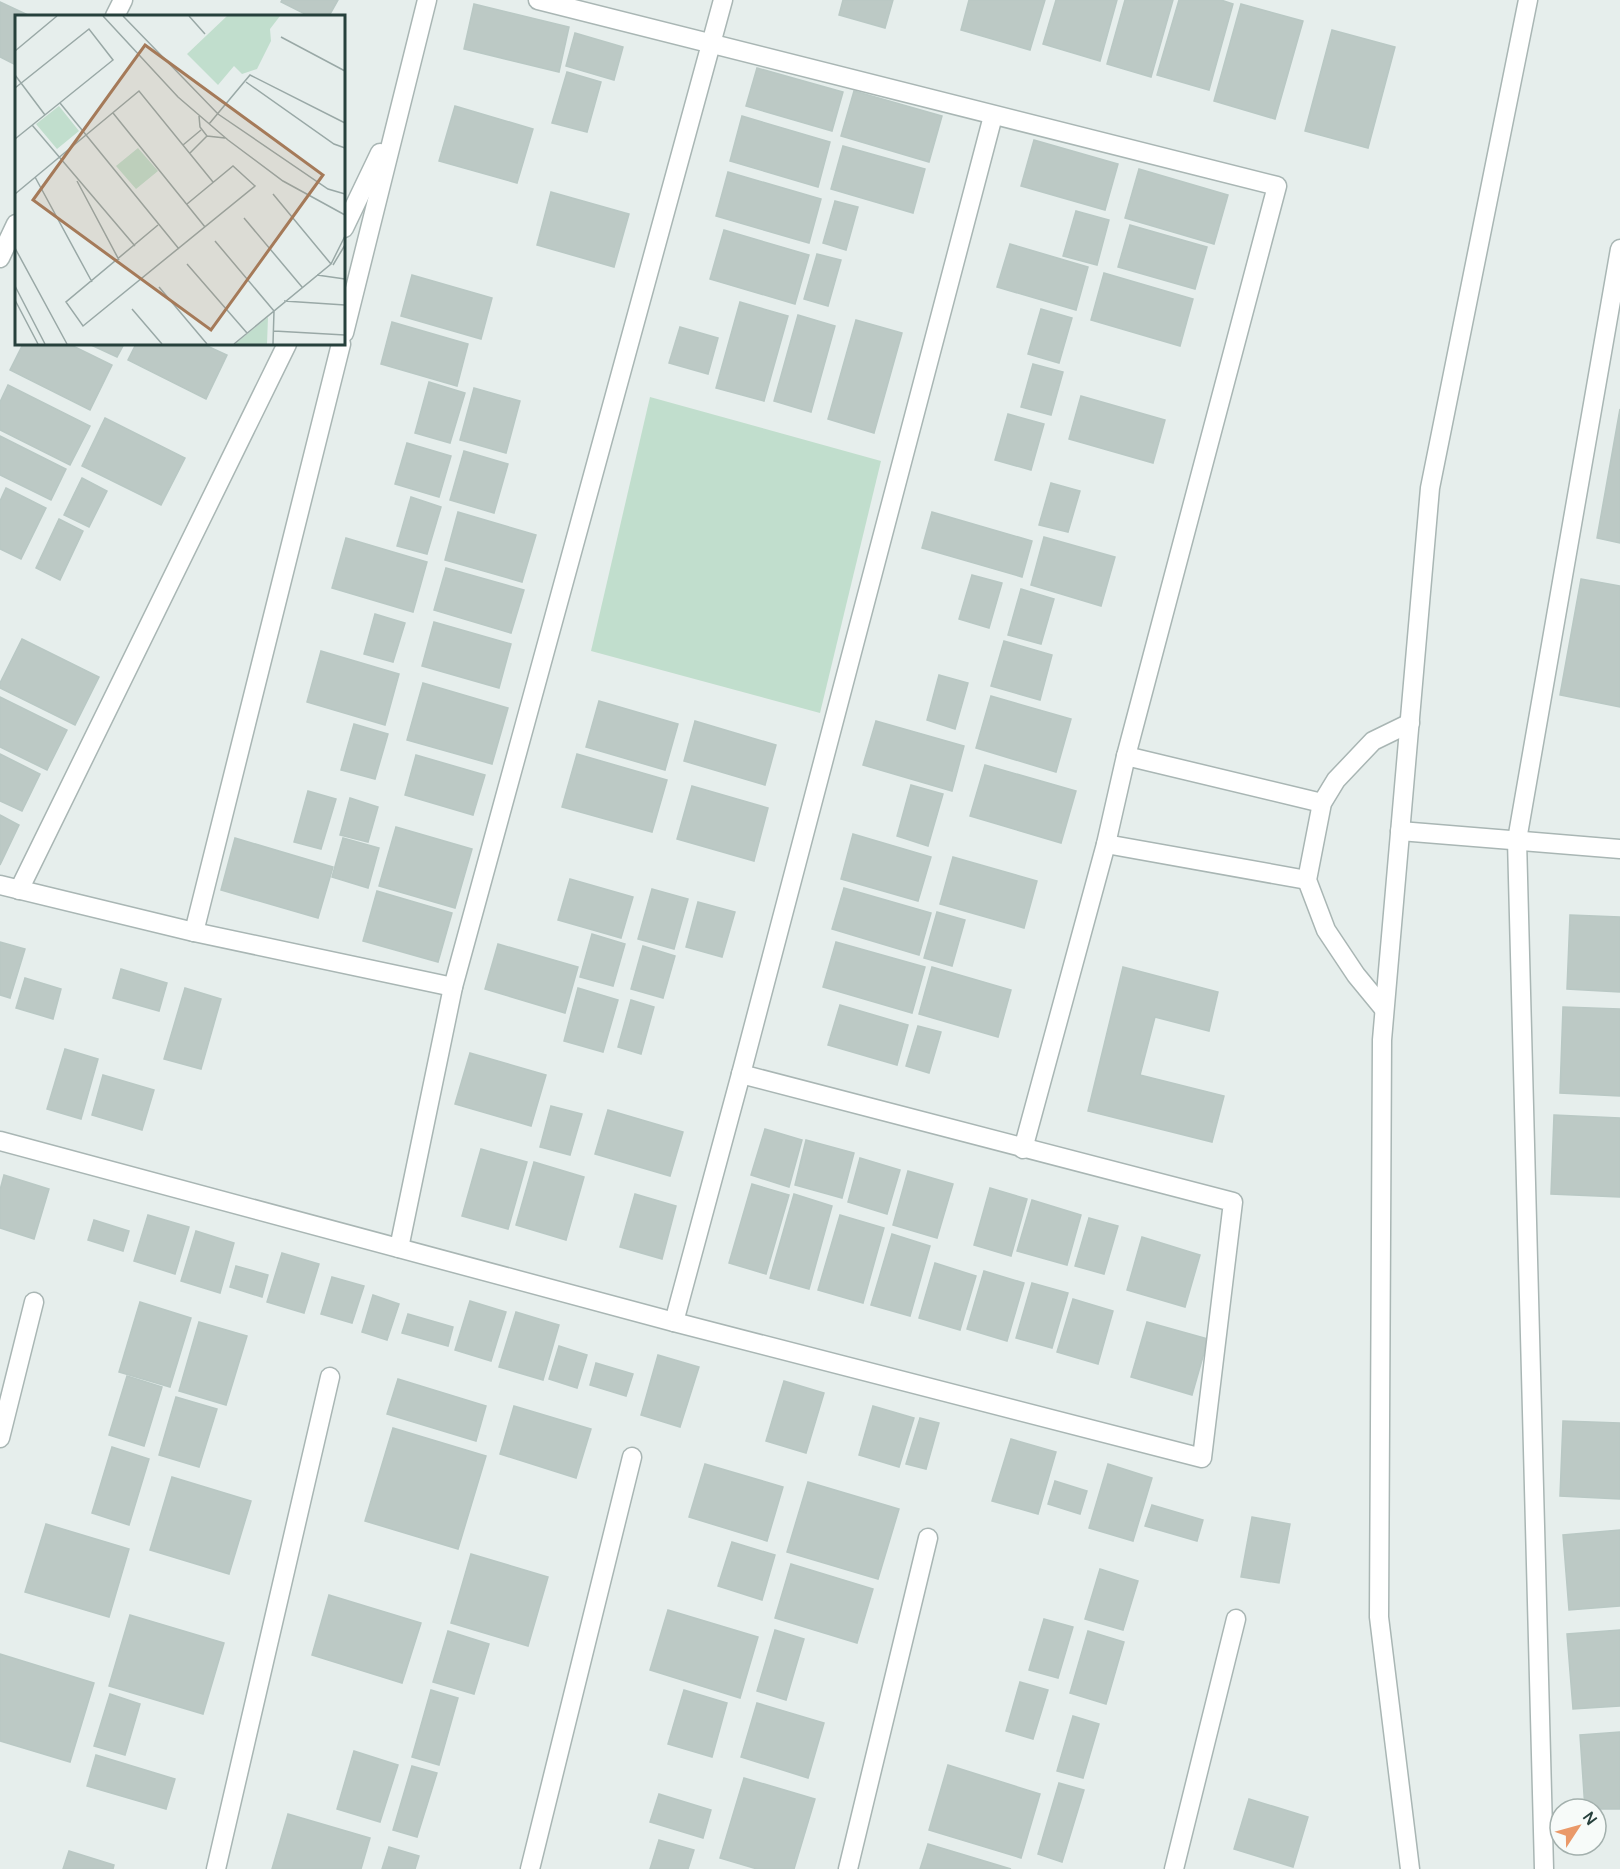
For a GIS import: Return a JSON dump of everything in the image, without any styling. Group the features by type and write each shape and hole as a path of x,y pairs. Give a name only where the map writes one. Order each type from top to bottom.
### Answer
{"street":[{"path":"116,15 123,0"},
{"path":"345,329 427,0"},
{"path":"538,0 1277,186 1126,756 1106,844 1023,1149"},
{"path":"399,1248 453,987 723,0"},
{"path":"1410,1869 1379,1617 1384,1009 1430,488 1528,0"},
{"path":"674,1322 993,116"},
{"path":"345,226 397,119"},
{"path":"0,258 15,226"},
{"path":"1544,1869 1517,840 1620,249"},
{"path":"19,890 287,345"},
{"path":"194,932 341,345"},
{"path":"1384,1009 1356,975 1326,930 1307,880 1322,802 1336,780 1373,741 1410,723"},
{"path":"1126,756 1322,802"},
{"path":"1400,831 1620,849"},
{"path":"1106,844 1307,880"},
{"path":"0,885 194,932 453,987"},
{"path":"0,1140 674,1322 1202,1458 1233,1202 741,1074"},
{"path":"0,1438 34,1302"},
{"path":"216,1869 330,1377"},
{"path":"530,1869 632,1457"},
{"path":"848,1869 928,1538"},
{"path":"1174,1869 1236,1619"}],"green space":[{"path":"650,397 881,461 820,713 591,651"}],"building":[{"path":"282,0 338,0 330,15 307,15 281,2"},
{"path":"843,0 893,0 885,28 839,15"},
{"path":"969,0 1045,0 1030,50 961,30"},
{"path":"1056,0 1117,0 1100,61 1043,44"},
{"path":"1125,0 1173,0 1151,77 1107,64"},
{"path":"1179,0 1221,0 1233,4 1209,90 1157,75"},
{"path":"0,2 28,15 15,15 15,64 0,57"},
{"path":"474,4 569,27 559,72 464,49"},
{"path":"1241,4 1303,21 1275,119 1214,101"},
{"path":"1332,30 1395,47 1368,148 1305,131"},
{"path":"575,33 623,47 614,80 566,66"},
{"path":"757,68 843,92 832,131 746,106"},
{"path":"567,72 601,82 587,132 552,123"},
{"path":"854,91 942,116 929,162 841,136"},
{"path":"455,106 533,129 517,183 439,161"},
{"path":"742,116 830,142 818,187 730,161"},
{"path":"1034,140 1118,164 1105,210 1021,186"},
{"path":"843,146 925,169 913,213 831,189"},
{"path":"1139,169 1228,195 1214,244 1125,218"},
{"path":"728,172 821,199 809,243 716,216"},
{"path":"551,192 629,214 614,267 537,245"},
{"path":"835,201 858,207 846,250 823,243"},
{"path":"1076,211 1109,220 1097,265 1063,256"},
{"path":"1130,225 1207,247 1195,289 1118,267"},
{"path":"724,230 809,255 795,304 710,279"},
{"path":"1010,244 1088,267 1076,310 997,287"},
{"path":"817,254 841,260 828,306 804,299"},
{"path":"1104,273 1193,299 1180,346 1091,320"},
{"path":"412,275 492,298 481,339 401,316"},
{"path":"740,302 788,316 764,401 716,388"},
{"path":"1041,309 1072,318 1059,363 1028,354"},
{"path":"798,315 835,326 811,412 774,401"},
{"path":"856,320 902,333 874,433 828,419"},
{"path":"392,322 468,344 457,386 381,364"},
{"path":"680,327 718,338 708,374 669,363"},
{"path":"22,345 71,345 112,365 90,410 10,370"},
{"path":"91,345 123,345 117,357"},
{"path":"136,345 205,345 227,355 206,399 128,360"},
{"path":"1033,364 1063,372 1051,415 1021,407"},
{"path":"429,382 465,393 450,443 415,433"},
{"path":"8,385 90,426 70,465 0,430 0,402"},
{"path":"474,388 520,401 506,453 460,440"},
{"path":"1081,396 1165,420 1153,463 1069,439"},
{"path":"1620,409 1620,543 1597,538"},
{"path":"1008,414 1044,424 1031,470 995,460"},
{"path":"105,418 185,458 161,505 82,466"},
{"path":"0,436 66,469 51,500 0,475"},
{"path":"407,443 451,456 439,497 395,484"},
{"path":"464,451 508,464 494,513 450,500"},
{"path":"82,478 107,491 89,527 64,515"},
{"path":"1051,483 1080,491 1068,532 1039,525"},
{"path":"6,488 46,508 21,559 0,549 0,501"},
{"path":"411,497 441,507 427,554 397,546"},
{"path":"458,512 536,535 522,582 445,560"},
{"path":"932,512 1032,541 1022,577 922,548"},
{"path":"59,519 83,531 60,580 36,568"},
{"path":"1044,537 1115,557 1101,606 1031,585"},
{"path":"346,538 427,562 413,612 332,588"},
{"path":"446,568 524,590 511,633 434,610"},
{"path":"972,575 1002,583 989,628 959,619"},
{"path":"1581,579 1620,586 1620,707 1560,695"},
{"path":"1021,589 1054,599 1041,644 1008,635"},
{"path":"375,614 405,623 393,662 364,654"},
{"path":"434,622 511,644 499,688 422,666"},
{"path":"22,639 99,677 75,725 0,688 0,683"},
{"path":"1004,641 1052,655 1040,700 991,686"},
{"path":"321,651 399,674 385,725 307,702"},
{"path":"939,675 968,683 955,729 927,720"},
{"path":"423,683 508,708 492,764 407,740"},
{"path":"991,696 1071,719 1056,772 976,748"},
{"path":"0,697 67,730 47,770 0,747"},
{"path":"599,701 678,724 665,770 586,747"},
{"path":"695,721 776,745 765,785 684,761"},
{"path":"876,721 964,746 952,791 863,765"},
{"path":"354,724 388,734 375,779 341,770"},
{"path":"0,754 40,774 22,811 0,801"},
{"path":"577,754 667,780 652,832 562,807"},
{"path":"416,755 485,775 473,815 405,795"},
{"path":"985,765 1076,791 1061,843 970,816"},
{"path":"911,785 943,794 928,846 897,836"},
{"path":"692,786 768,808 754,861 677,839"},
{"path":"308,791 336,799 321,849 294,842"},
{"path":"350,798 378,807 368,842 340,835"},
{"path":"0,815 19,825 0,865"},
{"path":"396,827 472,849 455,908 379,886"},
{"path":"853,834 931,857 918,901 841,879"},
{"path":"235,838 333,867 318,918 221,890"},
{"path":"343,838 379,848 368,888 332,877"},
{"path":"953,857 1037,881 1024,928 940,904"},
{"path":"570,879 633,897 621,938 558,920"},
{"path":"844,888 931,913 919,955 832,929"},
{"path":"652,889 688,899 674,949 638,939"},
{"path":"377,891 452,913 438,962 363,941"},
{"path":"698,902 735,912 722,957 686,947"},
{"path":"937,912 965,920 952,966 924,958"},
{"path":"1570,915 1620,917 1620,992 1567,989"},
{"path":"592,934 625,944 613,986 580,977"},
{"path":"0,942 25,949 10,998 0,995"},
{"path":"836,942 925,967 912,1013 823,987"},
{"path":"498,944 578,967 565,1013 485,989"},
{"path":"643,946 675,956 663,998 631,989"},
{"path":"932,967 1011,990 998,1037 919,1014"},
{"path":"1123,967 1218,992 1209,1031 1155,1017 1140,1075 1224,1096 1212,1142 1088,1111"},
{"path":"121,969 167,983 159,1011 113,998"},
{"path":"25,978 61,989 53,1019 16,1008"},
{"path":"185,988 221,999 201,1069 164,1059"},
{"path":"578,988 618,1000 603,1052 564,1041"},
{"path":"631,1000 654,1007 641,1054 618,1047"},
{"path":"840,1005 908,1025 897,1065 828,1045"},
{"path":"1563,1007 1620,1009 1620,1096 1560,1093"},
{"path":"918,1026 941,1032 929,1073 906,1066"},
{"path":"65,1049 98,1059 81,1119 47,1109"},
{"path":"470,1053 546,1075 531,1126 455,1104"},
{"path":"103,1075 154,1090 142,1130 92,1115"},
{"path":"551,1106 582,1114 570,1155 540,1147"},
{"path":"608,1110 683,1132 670,1176 595,1154"},
{"path":"1554,1115 1620,1118 1620,1197 1551,1194"},
{"path":"765,1129 802,1140 789,1187 751,1175"},
{"path":"806,1140 854,1153 842,1198 795,1185"},
{"path":"481,1149 527,1162 508,1229 462,1216"},
{"path":"860,1158 900,1170 887,1214 848,1202"},
{"path":"534,1162 584,1177 566,1240 516,1225"},
{"path":"908,1171 953,1184 937,1238 893,1225"},
{"path":"4,1175 49,1189 34,1239 0,1228 0,1190"},
{"path":"752,1184 789,1195 766,1274 729,1263"},
{"path":"990,1188 1027,1199 1011,1256 974,1245"},
{"path":"635,1194 676,1206 662,1259 620,1247"},
{"path":"794,1194 832,1206 809,1289 770,1278"},
{"path":"1032,1200 1081,1215 1067,1265 1017,1251"},
{"path":"148,1215 189,1227 175,1274 134,1261"},
{"path":"840,1215 884,1228 863,1303 818,1290"},
{"path":"1089,1218 1118,1226 1104,1274 1075,1266"},
{"path":"94,1220 129,1231 123,1251 88,1240"},
{"path":"196,1231 234,1243 220,1293 181,1281"},
{"path":"892,1234 930,1246 910,1316 871,1305"},
{"path":"1142,1237 1200,1255 1185,1307 1127,1290"},
{"path":"282,1253 319,1264 304,1313 267,1302"},
{"path":"935,1263 976,1276 960,1330 919,1318"},
{"path":"236,1266 268,1275 262,1297 230,1287"},
{"path":"984,1271 1024,1283 1007,1341 967,1329"},
{"path":"332,1277 364,1286 352,1323 321,1314"},
{"path":"1032,1283 1068,1293 1052,1348 1016,1338"},
{"path":"373,1295 399,1304 387,1340 362,1332"},
{"path":"1073,1299 1113,1311 1098,1364 1057,1352"},
{"path":"470,1301 506,1312 491,1361 455,1350"},
{"path":"140,1302 191,1318 170,1387 119,1372"},
{"path":"516,1312 559,1325 543,1380 499,1367"},
{"path":"408,1314 453,1327 448,1346 402,1333"},
{"path":"199,1322 247,1336 226,1405 179,1391"},
{"path":"1147,1322 1208,1339 1192,1395 1131,1377"},
{"path":"559,1346 587,1355 577,1388 549,1379"},
{"path":"658,1355 699,1367 680,1427 641,1415"},
{"path":"596,1363 633,1374 626,1396 590,1385"},
{"path":"127,1376 162,1387 144,1446 109,1435"},
{"path":"398,1379 486,1406 476,1441 387,1414"},
{"path":"784,1381 824,1393 806,1453 766,1441"},
{"path":"176,1397 217,1409 199,1467 159,1455"},
{"path":"514,1406 591,1429 576,1478 500,1454"},
{"path":"873,1406 914,1418 899,1467 859,1455"},
{"path":"920,1418 939,1423 926,1469 906,1464"},
{"path":"1563,1421 1620,1423 1620,1499 1560,1496"},
{"path":"393,1428 486,1456 458,1549 365,1521"},
{"path":"1011,1439 1056,1452 1038,1514 992,1501"},
{"path":"112,1447 149,1459 129,1525 92,1513"},
{"path":"705,1464 783,1487 767,1541 689,1517"},
{"path":"1108,1464 1152,1478 1133,1541 1089,1528"},
{"path":"172,1477 251,1501 229,1574 150,1550"},
{"path":"1055,1481 1087,1491 1080,1514 1048,1504"},
{"path":"808,1482 899,1509 878,1579 787,1552"},
{"path":"1152,1505 1203,1520 1197,1541 1145,1526"},
{"path":"1252,1517 1290,1524 1279,1583 1241,1577"},
{"path":"46,1524 129,1549 109,1617 25,1592"},
{"path":"1620,1530 1620,1606 1569,1610 1563,1535"},
{"path":"732,1542 775,1555 762,1600 718,1586"},
{"path":"471,1554 548,1577 528,1646 451,1623"},
{"path":"791,1564 873,1589 857,1643 775,1618"},
{"path":"1100,1569 1138,1581 1123,1630 1085,1619"},
{"path":"329,1595 421,1623 402,1683 312,1655"},
{"path":"668,1610 758,1637 740,1698 650,1670"},
{"path":"130,1615 224,1643 203,1714 109,1686"},
{"path":"1044,1619 1073,1627 1058,1678 1029,1670"},
{"path":"775,1630 804,1639 786,1700 757,1691"},
{"path":"1620,1630 1620,1706 1573,1709 1567,1634"},
{"path":"448,1631 489,1644 474,1694 433,1682"},
{"path":"1088,1631 1124,1642 1106,1704 1070,1693"},
{"path":"0,1654 94,1683 70,1762 0,1741"},
{"path":"1020,1682 1048,1690 1033,1739 1006,1731"},
{"path":"431,1690 458,1698 439,1765 412,1757"},
{"path":"684,1690 727,1703 712,1757 668,1744"},
{"path":"110,1694 140,1704 125,1755 94,1746"},
{"path":"757,1703 824,1723 808,1778 741,1757"},
{"path":"1073,1716 1099,1724 1083,1778 1057,1771"},
{"path":"1620,1732 1620,1809 1608,1809 1608,1797 1584,1797 1580,1735"},
{"path":"354,1751 398,1765 380,1822 337,1809"},
{"path":"96,1755 175,1779 166,1809 87,1786"},
{"path":"948,1765 1040,1794 1021,1858 929,1830"},
{"path":"412,1766 437,1773 417,1837 393,1830"},
{"path":"744,1778 815,1799 794,1869 757,1869 720,1858"},
{"path":"1059,1783 1084,1790 1062,1862 1038,1854"},
{"path":"659,1794 711,1810 703,1838 650,1822"},
{"path":"1249,1799 1308,1817 1293,1867 1234,1849"},
{"path":"288,1814 370,1838 361,1869 272,1869"},
{"path":"659,1840 694,1850 688,1869 650,1869"},
{"path":"928,1844 1011,1869 920,1869"},
{"path":"389,1847 419,1856 415,1869 382,1869"},
{"path":"69,1851 114,1865 113,1869 63,1869"}]}
